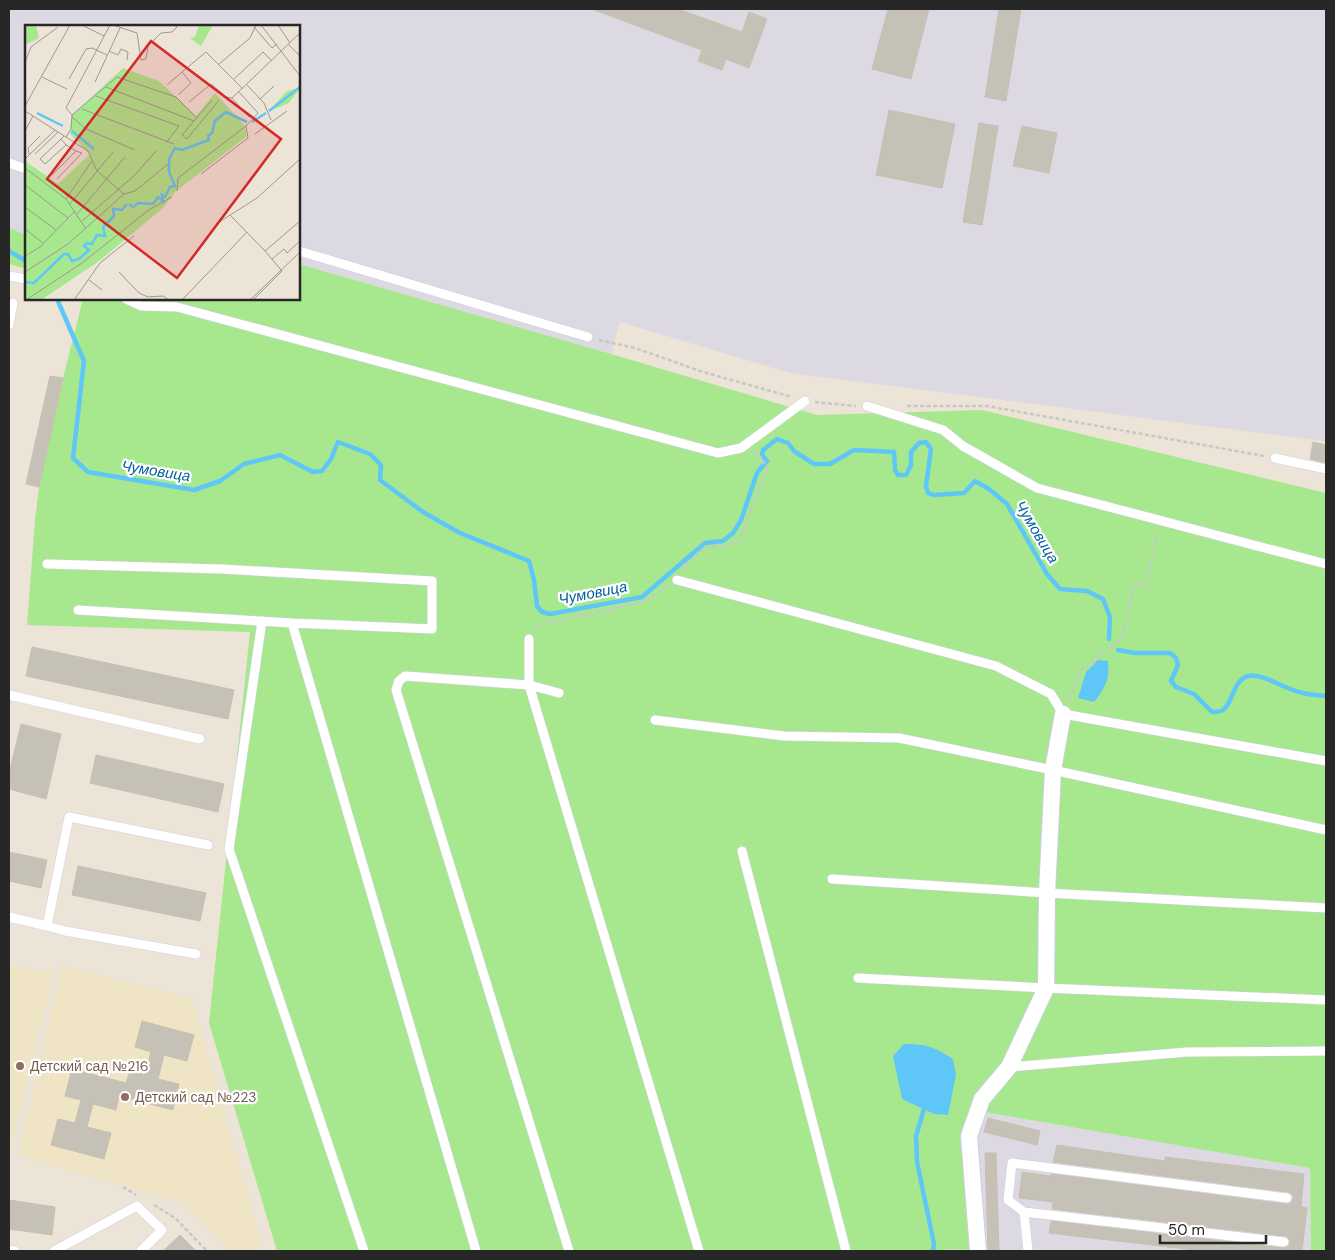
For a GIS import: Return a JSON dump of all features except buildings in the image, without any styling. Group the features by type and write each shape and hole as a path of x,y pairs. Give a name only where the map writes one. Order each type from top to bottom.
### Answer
{"street":[{"path":"978,1251 969,1136 982,1099 1008,1067 1046,988 1047,893 1053,770 1063,714"}],"lane":[{"path":"9,163 25,168"},
{"path":"300,251 588,337"},
{"path":"9,276 25,279"},
{"path":"128,300 141,306 177,307 718,453 741,448 806,401"},
{"path":"9,325 13,303"},
{"path":"867,406 943,430 963,446 1037,488 1326,564"},
{"path":"1275,458 1326,469"},
{"path":"47,564 221,569 432,581 432,629 292,623 78,610"},
{"path":"677,580 996,666 1051,694 1063,714 1326,761"},
{"path":"262,621 229,849 364,1251"},
{"path":"292,623 476,1251"},
{"path":"529,639 529,685 699,1251"},
{"path":"559,693 529,685 406,676 399,680 396,690 569,1251"},
{"path":"9,694 200,739"},
{"path":"655,720 784,736 899,738 1326,830"},
{"path":"47,926 69,817 208,845"},
{"path":"742,851 846,1251"},
{"path":"832,879 1326,908"},
{"path":"9,917 65,931 196,954"},
{"path":"858,978 1326,1000"},
{"path":"1008,1067 1187,1052 1326,1051"},
{"path":"1284,1242 1024,1212 1008,1200 1012,1162 1287,1198"},
{"path":"54,1251 137,1206 162,1230 141,1251"},
{"path":"1024,1212 1028,1251"},
{"path":"9,1250 15,1251"}],"path":[{"path":"588,337 635,348 704,372 806,401 867,406"},
{"path":"907,406 987,406 1275,458"},
{"path":"529,639 535,626 645,601 677,580 682,570 697,554 708,548 728,546 739,541 767,469 760,458"},
{"path":"1063,714 1081,671 1122,639 1134,584 1145,585 1161,521"},
{"path":"123,1187 138,1196"},
{"path":"153,1205 175,1218 207,1251"}],"shaded area":[{"path":"9,9 1326,9 1326,441 790,373 620,322 611,354 300,264 300,25 25,25 25,265 9,257"},
{"name":"Детский сад №216","path":"9,964 53,974 9,1158"},
{"name":"Детский сад №223","path":"62,966 192,999 262,1245 246,1251 229,1251 184,1203 18,1155"},
{"path":"978,1111 1310,1168 1311,1251 945,1251 945,1249 977,1250"}],"green space":[{"path":"9,228 25,235 25,269 9,264"},
{"path":"300,264 817,415 982,410 1326,493 1326,1251 1311,1251 1310,1168 978,1111 978,1250 277,1251 209,1023 250,632 27,625 39,487 83,300 300,300"}],"water":[{"path":"1098,660 1108,661 1108,673 1104,688 1094,702 1078,698 1086,672"},
{"path":"904,1044 930,1047 953,1059 956,1075 948,1115 934,1114 902,1099 893,1056"}],"waterway":[{"name":"Чумовица","path":"9,251 25,260"},
{"name":"Чумовица","path":"57,300 84,361 73,458 88,472 194,490 220,481 244,464 280,455 313,472 322,471 331,459 338,442 370,454 381,465 380,480 423,512 460,533 529,561 534,580 537,606 542,612 550,614 642,597 705,543 723,541 733,533 741,520 757,473 767,461 762,455 763,450 777,439 788,443 794,451 814,464 830,464 854,450 894,452 895,470 898,475 906,475 911,465 911,452 919,443 926,442 931,449 926,486 928,493 934,495 964,493 975,481 989,489 1007,504 1047,574 1060,589 1087,591 1103,599 1110,617 1109,639"},
{"name":"Чумовица","path":"1118,650 1135,653 1170,653 1176,658 1178,665 1171,681 1176,687 1194,694 1212,712 1223,710 1239,682 1248,676 1267,679 1297,692 1326,696"},
{"path":"924,1109 916,1136 917,1162 934,1244 933,1251"}],"place":[{"name":"Детский сад №216","path":"20,1066"},
{"name":"Детский сад №223","path":"125,1097"}]}
